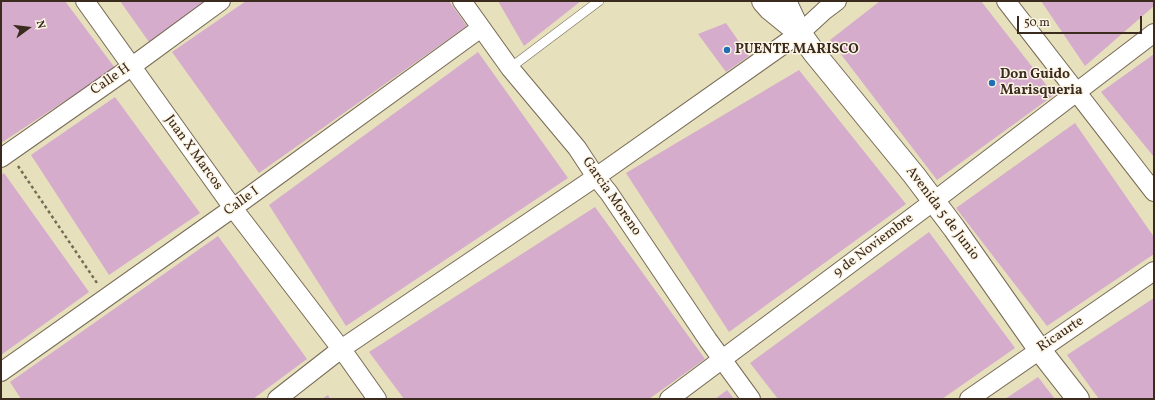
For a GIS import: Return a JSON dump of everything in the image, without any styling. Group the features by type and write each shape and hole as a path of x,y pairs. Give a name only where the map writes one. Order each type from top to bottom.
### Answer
{"main road":[{"name":"Avenida 5 de Junio","path":"763,1 770,9 800,34"},
{"name":"Avenida 5 de Junio","path":"785,1 800,34 934,201 1039,349 1078,399"}],"street":[{"name":"Juan X Marcos","path":"85,1 233,208 341,349 377,399"},
{"name":"Calle H","path":"5,155 131,67 221,1"},
{"name":"Garcia Moreno","path":"462,1 510,68 577,148 596,177 609,192 750,399"},
{"path":"277,399 341,349 596,177 800,34 825,10 837,1"},
{"path":"1006,1 1154,192"},
{"name":"Calle I","path":"1,372 233,208 481,28"},
{"name":"9 de Noviembre","path":"670,399 934,201 1154,33"},
{"name":"Ricaurte","path":"968,399 1154,271"}],"lane":[{"path":"510,68 599,1"}],"path":[{"path":"5,155 106,298"}],"building":[{"path":"1,1 65,1 115,68 1,143"},
{"path":"120,1 205,1 149,42"},
{"path":"246,1 449,1 467,26 259,173 172,52"},
{"path":"498,1 581,1 524,46"},
{"path":"880,1 981,1 1054,95 937,180 830,40"},
{"path":"1041,1 1154,1 1154,6 1085,66"},
{"name":"PUENTE MARISCO","path":"726,23 749,56 726,72 698,34"},
{"path":"478,52 568,178 346,326 269,205"},
{"path":"1154,54 1154,157 1101,92"},
{"path":"799,70 906,204 729,332 626,173"},
{"path":"115,97 200,213 109,275 31,155"},
{"path":"1075,123 1154,237 1154,254 1047,326 956,208"},
{"path":"4,173 89,292 1,355 1,175"},
{"path":"595,207 705,359 649,399 404,399 369,352"},
{"path":"929,232 1015,348 942,399 778,399 750,363"},
{"path":"218,236 307,359 253,399 21,399 10,382"},
{"path":"1154,298 1154,399 1099,399 1067,355"},
{"path":"1038,377 1055,399 1005,399"},
{"path":"727,390 734,399 715,399"},
{"path":"328,395 330,399 322,399"}],"place":[{"name":"PUENTE MARISCO","path":"727,50"},
{"name":"Don Guido Marisqueria","path":"992,83"}]}
